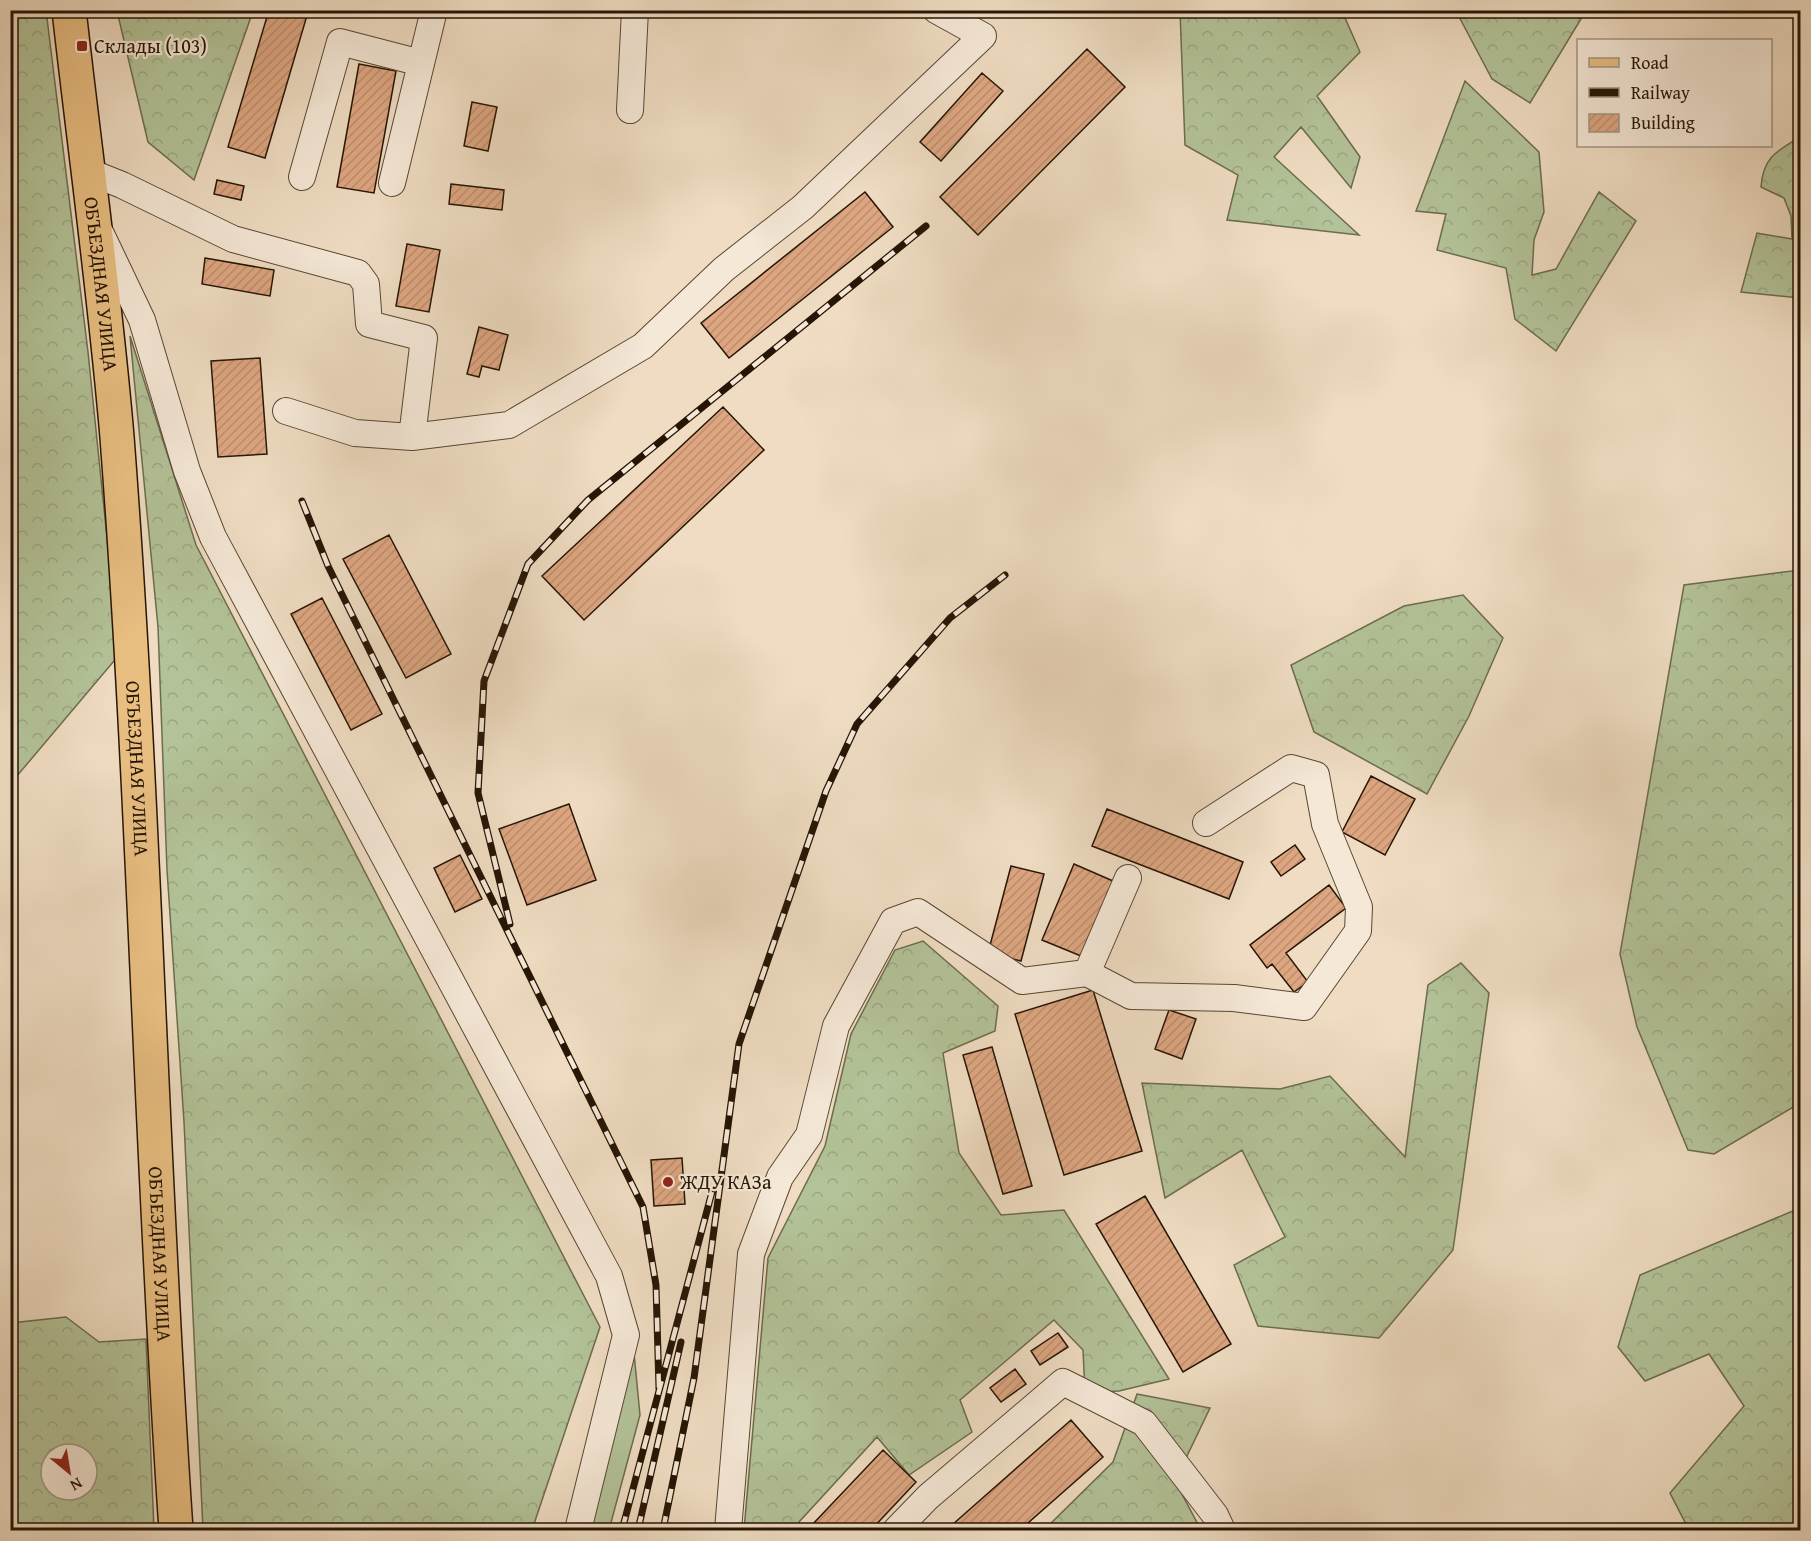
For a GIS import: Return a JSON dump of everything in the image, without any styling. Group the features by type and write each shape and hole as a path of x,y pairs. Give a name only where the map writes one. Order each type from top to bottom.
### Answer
{"main road":[{"name":"ОБЪЕЗДНАЯ УЛИЦА","path":"69,10 117,447 144,893 166,1383 176,1530"}],"lane":[{"path":"630,110 635,10"},
{"path":"286,411 355,433 412,437 509,425 643,346 724,269 802,207 983,36 936,10"},
{"path":"392,183 421,63 428,12"},
{"path":"302,177 340,42 421,63"},
{"path":"87,171 122,185 233,239 358,273 366,284 369,324 424,338 412,437"},
{"path":"92,215 142,320 187,471 213,537 609,1276 626,1335 578,1530"},
{"path":"728,1530 750,1254 780,1177 809,1135 836,1026 893,921 918,912 1022,981 1087,973 1131,996 1234,998 1304,1007 1358,931 1359,907 1325,824 1316,776 1291,768 1206,824"},
{"path":"1087,973 1128,878"},
{"path":"896,1530 928,1497 1063,1382 1144,1423 1215,1515 1222,1530"}],"green space":[{"path":"46,10 88,352 119,655 11,783 10,11"},
{"path":"117,11 253,11 194,180 148,142"},
{"path":"1180,11 1342,11 1360,52 1317,96 1360,157 1351,188 1301,127 1274,157 1359,235 1227,220 1238,175 1185,145"},
{"path":"1456,11 1570,11 1581,19 1530,103 1492,79"},
{"path":"1465,81 1539,152 1544,212 1534,240 1532,275 1556,269 1599,192 1636,221 1556,351 1515,319 1506,268 1437,250 1446,214 1416,211"},
{"path":"1800,137 1800,298 1741,292 1757,233 1792,239 1791,216 1784,198 1761,187 1768,162 1778,151"},
{"path":"130,336 196,545 600,1327 532,1530 203,1530 184,1122 167,870 158,627"},
{"path":"1800,570 1800,1103 1714,1154 1688,1150 1637,1027 1620,954 1684,585"},
{"path":"1463,595 1503,638 1469,716 1427,794 1314,732 1291,665 1404,606"},
{"path":"923,941 998,1006 995,1031 943,1053 959,1153 1001,1215 1064,1210 1169,1379 1119,1391 1085,1393 1083,1350 1054,1320 960,1400 972,1432 909,1475 877,1437 799,1522 802,1530 744,1530 768,1258 825,1146 851,1034 895,950"},
{"path":"1461,963 1489,993 1453,1250 1379,1338 1258,1326 1234,1265 1285,1237 1242,1150 1165,1198 1142,1083 1280,1089 1330,1076 1405,1157 1428,985"},
{"path":"1800,1208 1800,1530 1689,1530 1670,1493 1744,1406 1709,1354 1645,1381 1618,1347 1640,1275"},
{"path":"66,1317 99,1342 146,1339 154,1530 11,1530 11,1323"},
{"path":"633,1343 640,1415 609,1530 589,1530"},
{"path":"1137,1394 1210,1408 1175,1481 1201,1530 1044,1530 1113,1462"}],"building":[{"path":"269,10 308,12 265,158 228,147"},
{"path":"1087,49 1125,87 978,235 940,197"},
{"path":"359,64 396,71 374,193 337,187"},
{"path":"982,73 1003,91 941,161 920,142"},
{"path":"472,102 497,107 488,151 464,146"},
{"path":"217,180 244,186 241,200 214,194"},
{"path":"451,184 504,190 502,210 449,204"},
{"path":"865,192 893,227 729,358 701,323"},
{"path":"407,244 440,250 429,312 396,306"},
{"path":"205,258 274,270 270,296 202,284"},
{"path":"479,327 508,335 499,370 482,366 479,377 467,374"},
{"path":"260,358 267,454 218,457 211,361"},
{"path":"723,407 764,450 584,620 542,576"},
{"path":"389,535 451,654 406,678 343,559"},
{"path":"322,598 382,714 351,730 291,614"},
{"path":"1371,776 1415,799 1385,855 1342,832"},
{"path":"569,804 596,880 527,905 499,829"},
{"path":"1107,809 1243,862 1229,899 1092,846"},
{"path":"1295,845 1305,859 1281,876 1271,862"},
{"path":"460,855 482,899 455,912 434,868"},
{"path":"1074,864 1113,881 1081,956 1042,940"},
{"path":"1011,866 1044,874 1021,961 988,953"},
{"path":"1329,885 1346,908 1286,953 1308,982 1294,992 1272,964 1267,968 1250,945"},
{"path":"1093,990 1142,1151 1064,1175 1015,1014"},
{"path":"1169,1010 1196,1019 1182,1059 1155,1049"},
{"path":"992,1047 1032,1186 1003,1194 963,1055"},
{"name":"ЖДУ КАЗа","path":"682,1158 685,1204 654,1206 651,1160"},
{"path":"1145,1196 1231,1344 1183,1372 1096,1224"},
{"path":"1058,1333 1068,1347 1040,1365 1031,1351"},
{"path":"1015,1369 1026,1384 1001,1402 990,1388"},
{"path":"1071,1420 1103,1457 1020,1530 957,1530 952,1525"},
{"path":"883,1450 916,1482 871,1530 818,1530 812,1525"}],"railway":[{"path":"510,924 478,793 484,681 528,564 588,500 926,226"},
{"path":"302,501 328,566 643,1207 656,1285 659,1389"},
{"path":"663,1530 694,1378 739,1044 826,791 857,724 950,618 1005,575"},
{"path":"622,1530 712,1192"},
{"path":"638,1530 681,1342"}],"place":[{"name":"Склады (103)","path":"82,46"},
{"name":"ЖДУ КАЗа","path":"668,1182"}]}
